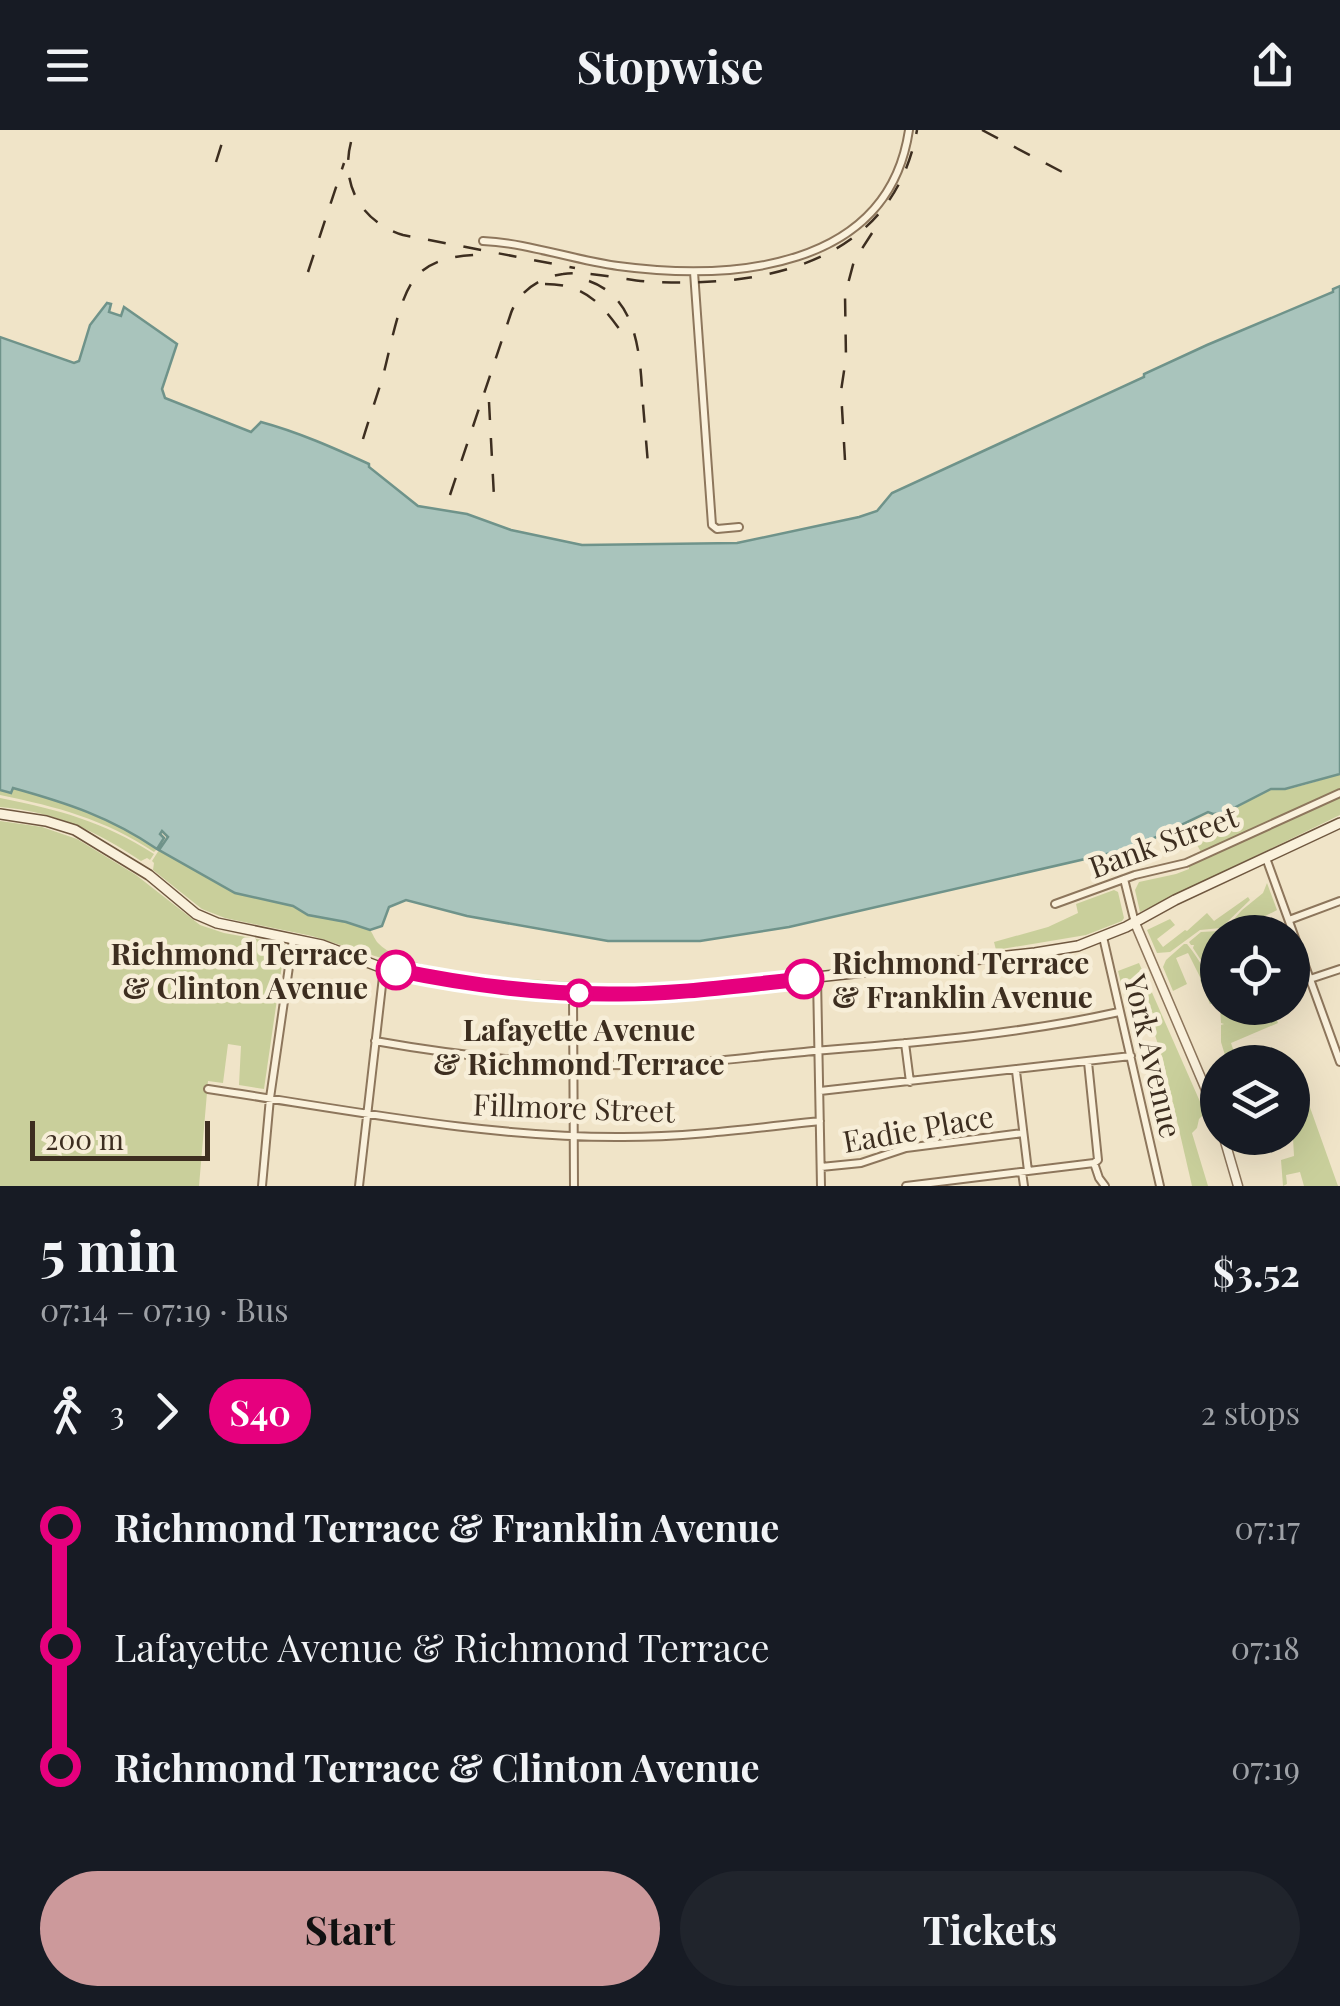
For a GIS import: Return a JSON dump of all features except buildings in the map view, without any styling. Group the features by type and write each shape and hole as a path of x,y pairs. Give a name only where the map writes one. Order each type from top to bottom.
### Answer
{"main road":[{"path":"0,814 54,823 88,837 149,874 208,920 332,948 384,968 469,983 573,993 669,992 1078,946 1135,923 1187,894 1338,824"}],"street":[{"path":"482,241 615,265 694,272 780,262 836,241 864,218 886,190 902,158 908,130"},
{"path":"694,272 712,525 717,529 739,527"},
{"name":"Bank Street","path":"1055,904 1124,879 1186,863 1340,793"},
{"path":"1266,858 1287,915"},
{"path":"1124,879 1135,923 1200,1076"},
{"path":"1303,915 1340,902"},
{"name":"York Avenue","path":"1103,937 1160,1186"},
{"path":"262,1186 293,938"},
{"path":"359,1186 384,968"},
{"path":"1340,969 1310,979 1340,1062"},
{"path":"817,977 821,1186"},
{"path":"573,993 574,1186"},
{"path":"375,1040 483,1058 573,1064 674,1064 1032,1028 1120,1012"},
{"path":"905,1042 910,1082"},
{"path":"820,1091 1131,1056"},
{"path":"1088,1062 1096,1162 1099,1178 1106,1186"},
{"path":"1016,1070 1024,1186"},
{"name":"Fillmore Street","path":"208,1089 458,1126 574,1136 667,1136 820,1121"},
{"name":"Eadie Place","path":"821,1167 861,1163 906,1148 1023,1133"},
{"path":"1229,1155 1238,1186"},
{"path":"911,1186 1096,1162"}],"green space":[{"path":"1340,774 1340,789 1201,852 1196,843 1185,846 1170,830 1215,819 1264,792"},
{"path":"13,787 105,820 157,849 154,852 80,816 0,795 0,790 10,793"},
{"path":"1340,797 1340,815 1140,912 1135,890 1139,882 1189,869"},
{"path":"0,798 80,818 154,854 150,860 141,861 74,824 0,807"},
{"path":"0,821 42,827 77,839 136,875 200,925 285,944 264,1089 239,1085 241,1046 228,1044 223,1083 208,1081 199,1186 0,1186"},
{"path":"159,850 235,893 370,930 378,943 417,963 476,974 586,983 588,987 484,977 400,964 312,936 225,918 202,909 153,870 152,861"},
{"path":"1267,883 1277,910 1267,915 1238,915 1242,910 1263,893"},
{"path":"1114,890 1118,892 1122,921 1086,935 996,950 994,942 1048,927 1078,913 1076,904"},
{"path":"1248,897 1250,900 1234,915 1222,915"},
{"path":"1170,919 1175,925 1157,939 1163,947 1200,919 1200,930 1170,952 1157,953 1147,930"},
{"path":"1200,933 1200,959 1194,945 1189,942"},
{"path":"1187,944 1200,963 1200,977 1188,953 1176,958 1187,984 1173,991 1163,967"},
{"path":"1139,963 1200,1102 1200,1118 1192,1133 1208,1186 1192,1186 1163,1060 1137,979 1121,983 1118,971"},
{"path":"1221,1025 1273,1025 1232,1045 1221,1042"},
{"path":"1310,1107 1338,1186 1304,1186 1300,1172 1286,1175 1287,1184 1283,1186 1281,1160 1310,1155"}],"water":[{"path":"1340,286 1340,774 1271,789 1224,813 1208,812 1120,851 789,927 700,941 608,941 467,916 406,900 389,907 382,926 370,930 235,893 159,850 168,837 162,831 164,838 157,849 70,805 13,788 11,793 0,790 0,337 74,363 79,361 90,325 107,303 111,304 109,312 121,316 124,307 177,344 162,389 165,398 251,432 261,422 329,446 369,464 418,506 467,514 511,530 582,545 737,543 877,511 892,493"}],"railway":[{"path":"216,162 226,130"},
{"path":"450,495 511,313 531,286 573,273 655,282 741,279 782,271 820,257 854,237 882,210 904,174 917,130"},
{"path":"982,130 1066,174"},
{"path":"351,142 349,172 357,199 365,211 388,229 575,268"},
{"path":"308,272 344,163"},
{"path":"845,460 841,391 846,358 845,295 854,261 874,230"},
{"path":"363,439 410,285 436,263 474,255"},
{"path":"589,281 619,302 634,333 649,476"},
{"path":"545,284 584,293 611,317 627,340"},
{"path":"489,402 494,497"}],"bus line":[{"name":"S40","path":"396,970 478,984 605,994 804,979"}],"place":[{"name":"Richmond Terrace & Clinton Avenue","path":"396,970"},
{"name":"Richmond Terrace & Franklin Avenue","path":"804,979"},
{"name":"Lafayette Avenue & Richmond Terrace","path":"579,993"}]}
